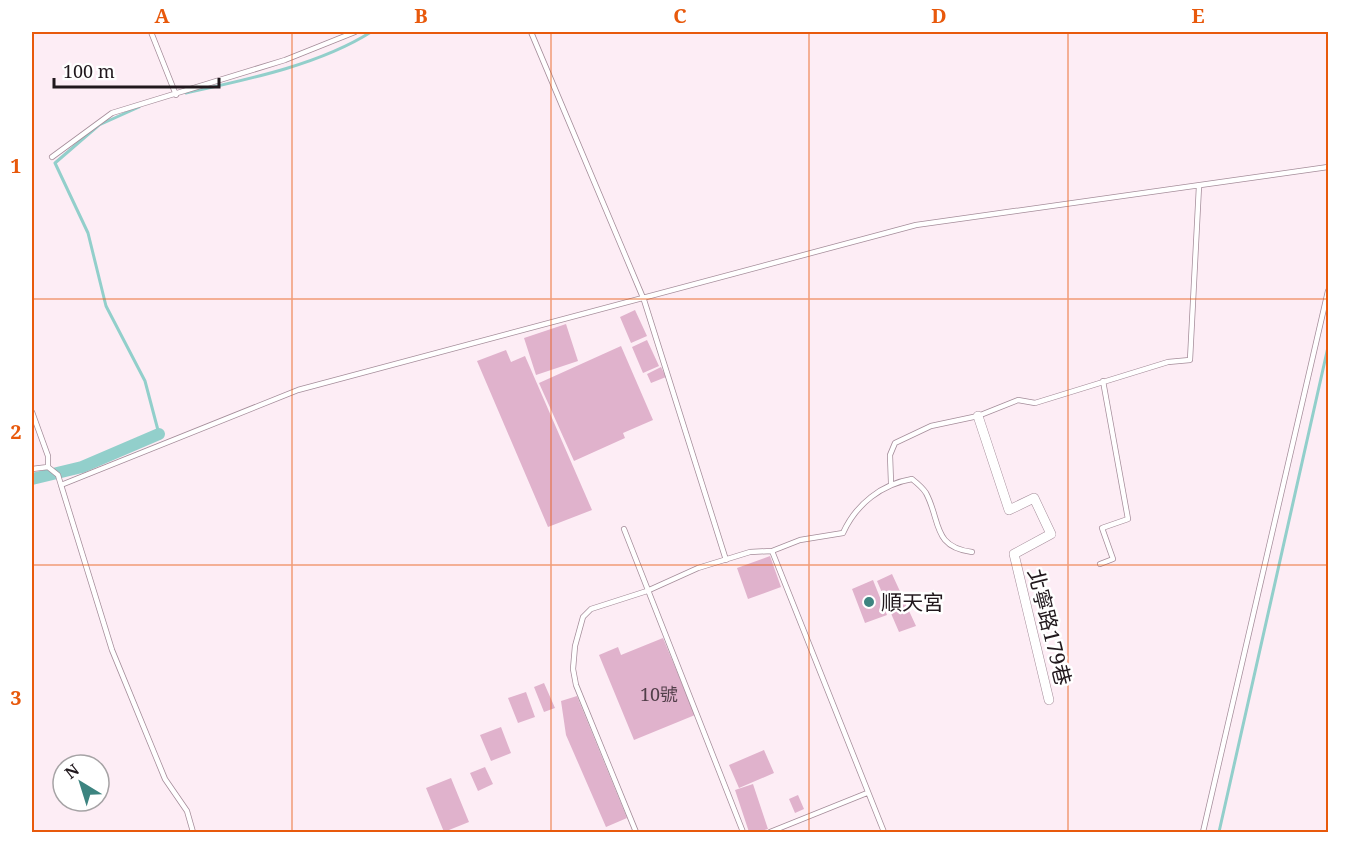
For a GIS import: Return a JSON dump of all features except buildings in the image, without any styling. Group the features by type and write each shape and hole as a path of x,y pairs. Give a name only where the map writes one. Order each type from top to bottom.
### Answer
{"street":[{"name":"北寧路179巷","path":"978,416 1009,510 1034,498 1051,534 1014,554 1049,700"}],"lane":[{"path":"151,32 176,95"},
{"path":"52,156 112,112 176,95 285,60 355,32"},
{"path":"531,32 644,300 726,560"},
{"path":"61,485 298,390 644,300 916,225 1329,167"},
{"path":"891,483 890,455 895,443 931,426 978,416 1018,400 1035,403 1168,362 1190,360 1199,186"},
{"path":"1203,832 1329,291"},
{"path":"1100,564 1113,559 1102,528 1128,519 1102,381"},
{"path":"32,412 50,468 58,475 112,650 165,779 187,811 193,832"},
{"path":"32,469 50,468"},
{"path":"636,832 576,685 573,669 583,616 591,609 647,591 698,568 750,552 771,551 800,540 843,533 851,516 891,483 912,479 925,491 939,535 957,550 972,552"},
{"path":"624,529 743,832"},
{"path":"771,551 884,832"},
{"path":"770,832 867,793"}],"waterway":[{"path":"186,93 281,70 328,54 371,32"},
{"path":"139,107 99,125 55,163 88,233 106,306 145,381 159,434"},
{"path":"1219,832 1328,347"},
{"path":"32,479 82,467 159,434"}],"place":[{"name":"順天宮","path":"869,602"}]}
